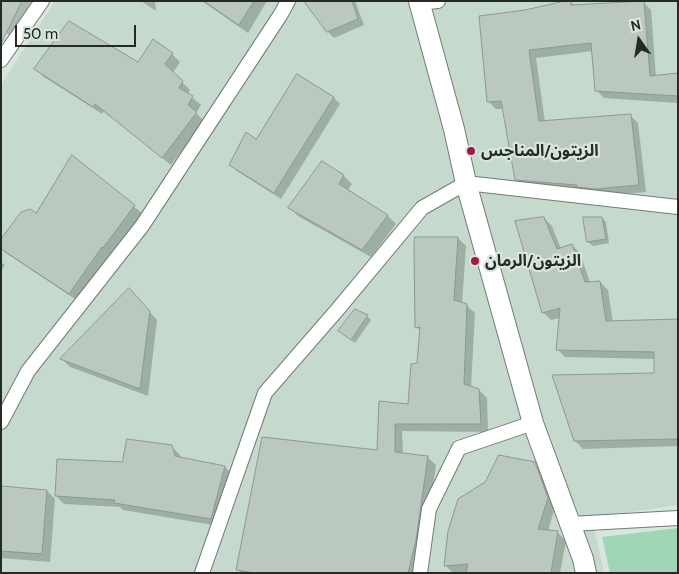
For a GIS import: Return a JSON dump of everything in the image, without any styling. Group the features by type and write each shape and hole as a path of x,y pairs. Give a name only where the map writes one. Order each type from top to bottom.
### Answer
{"street":[{"path":"1,60 42,1"},
{"path":"1,422 28,371 142,226 282,14 288,1"},
{"path":"425,2 466,183 533,423 586,573"},
{"path":"202,573 265,393 338,310 422,208 466,183 678,207"},
{"path":"420,573 429,509 459,448 533,423"},
{"path":"570,524 678,518"}],"shaded area":[{"path":"55,1 678,1 678,505 592,518 604,573 1,573 1,85"}],"green space":[{"path":"678,528 678,573 610,573 602,537"}],"building":[{"path":"1,1 22,1 1,44"},
{"path":"204,1 254,1 239,25"},
{"path":"304,1 352,1 358,19 327,32"},
{"path":"571,1 571,5 644,1 650,76 678,73 678,96 595,91 591,43 529,50 539,121 631,114 639,185 595,189 577,187 577,185 515,180 501,101 487,102 479,16 525,10"},
{"path":"69,21 138,62 153,39 173,53 165,64 183,81 179,88 193,96 188,105 197,112 162,158 95,104 93,107 34,69"},
{"path":"297,74 334,97 274,193 229,165 246,132 256,139"},
{"path":"72,155 135,205 69,294 1,249 1,239 21,212 30,209 36,213"},
{"path":"322,161 344,175 339,184 388,215 362,250 288,208"},
{"path":"544,217 557,249 572,244 585,282 600,281 606,321 678,319 678,439 574,441 552,375 654,373 654,352 556,350 560,308 542,313 515,221"},
{"path":"583,217 602,217 606,239 587,242"},
{"path":"415,237 458,237 454,300 467,304 464,384 479,389 481,424 395,424 395,452 428,456 416,540 408,573 254,573 236,570 262,437 377,450 379,401 408,404 411,364 417,363 420,327 415,328"},
{"path":"129,288 150,311 140,389 60,359"},
{"path":"355,309 368,315 351,340 338,331"},
{"path":"127,439 172,445 175,456 225,466 211,519 114,503 115,500 55,496 57,459 122,462"},
{"path":"499,455 535,462 548,498 538,529 558,531 551,573 466,573 468,564 444,566 448,531 458,499 485,482"},
{"path":"1,486 47,490 42,554 1,551"}],"place":[{"name":"الزيتون/المناجس","path":"471,151"},
{"name":"الزيتون/الرمان","path":"475,261"}]}
